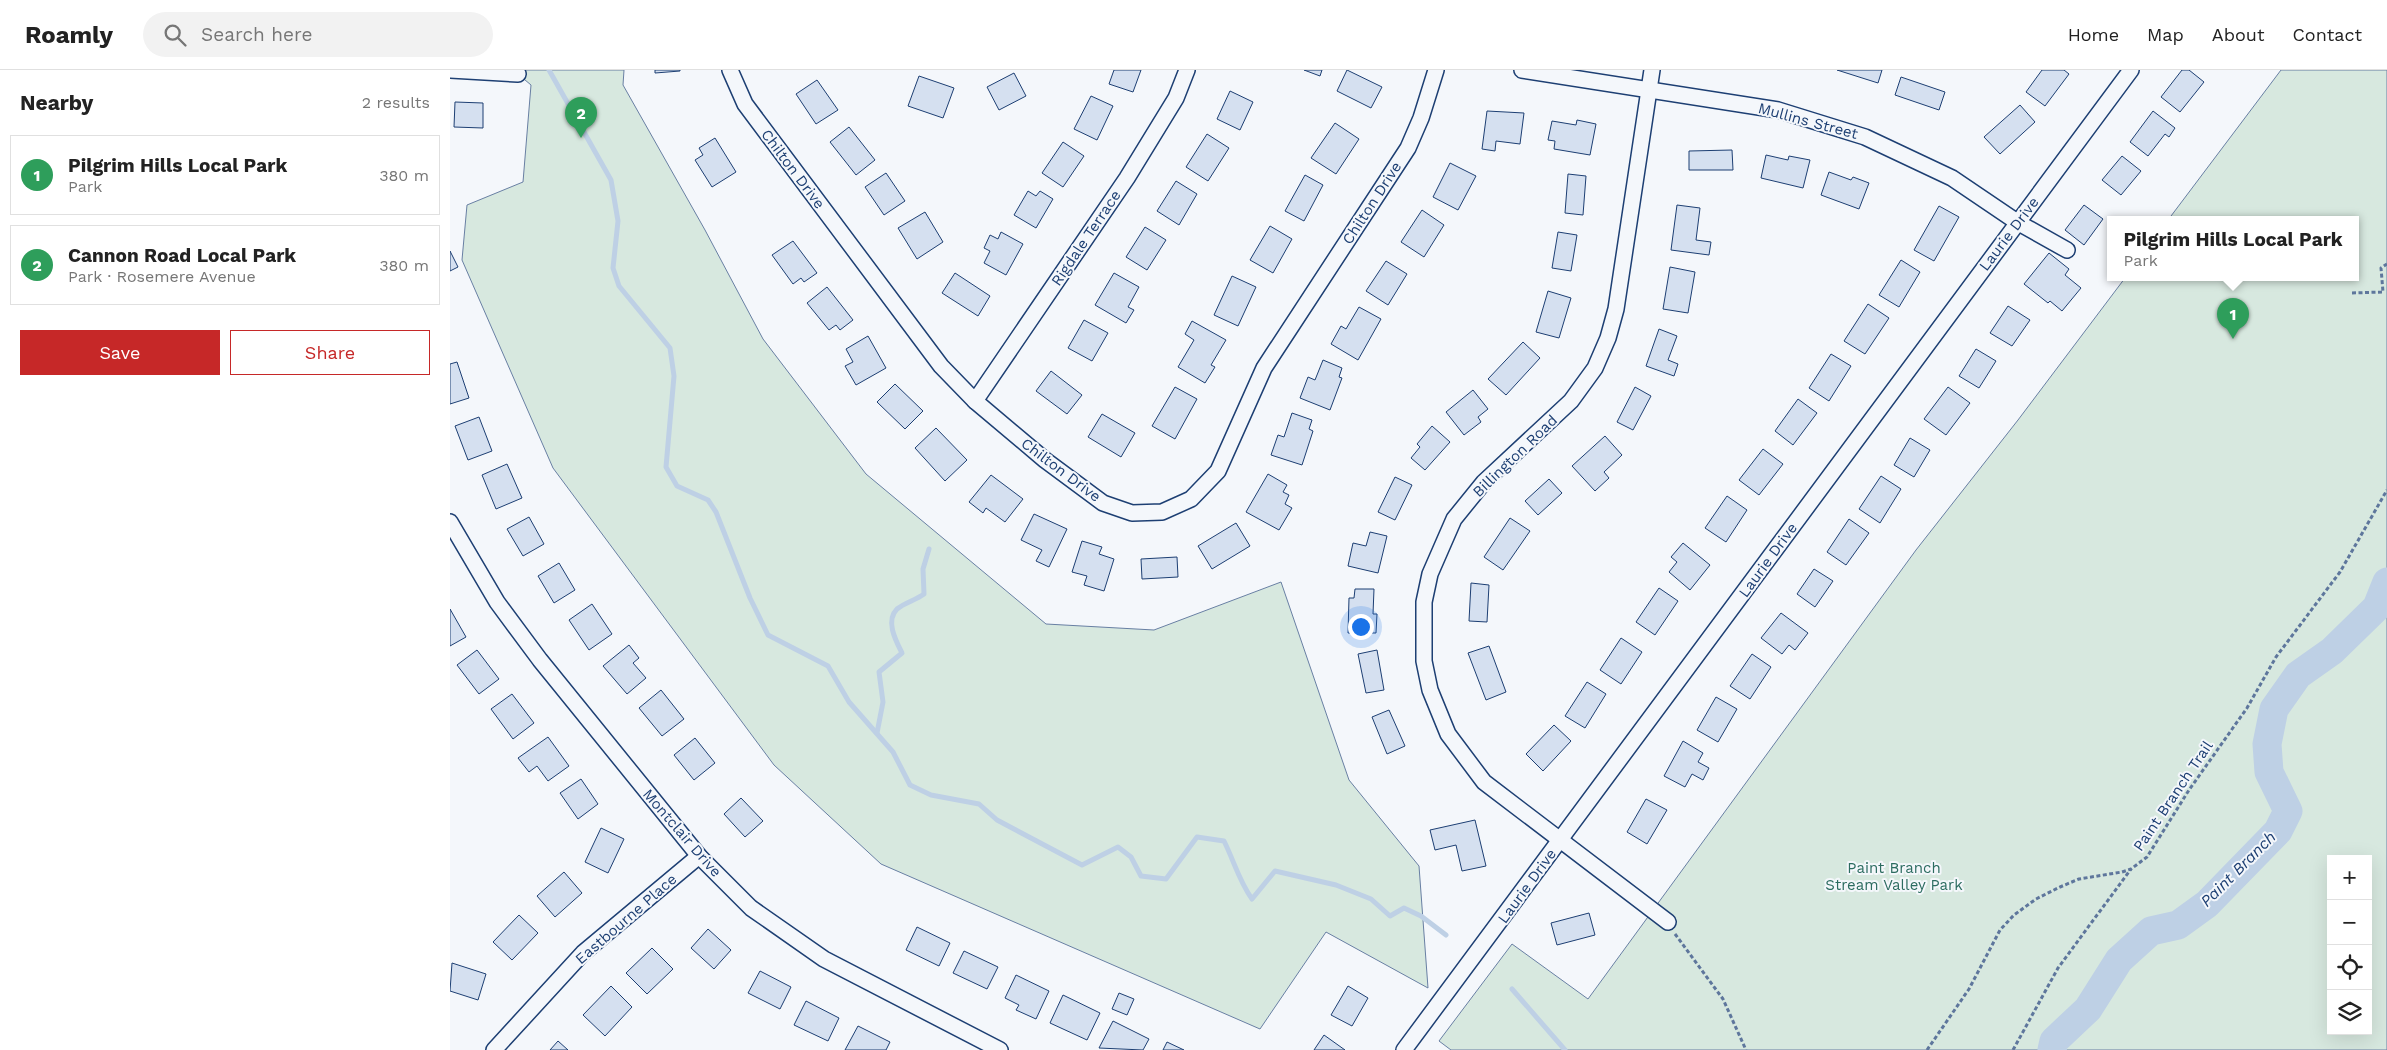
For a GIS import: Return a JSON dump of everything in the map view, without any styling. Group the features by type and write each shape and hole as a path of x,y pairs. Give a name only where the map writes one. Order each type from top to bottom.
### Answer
{"street":[{"path":"450,70 518,74"},
{"name":"Chilton Drive","path":"730,70 744,104 941,366 975,402 1044,460 1103,503 1132,513 1162,512 1191,499 1218,471 1264,368 1408,148 1421,118 1436,70"},
{"name":"Rigdale Terrace","path":"975,402 1127,178 1176,98 1187,70"},
{"name":"Mullins Street","path":"1522,70 1778,110 1865,137 1952,178 2018,222 2067,250"},
{"name":"Billington Road","path":"1652,70 1616,309 1608,338 1595,368 1572,402 1484,482 1454,519 1430,574 1424,602 1424,661 1430,690 1448,734 1484,782 1668,922"},
{"name":"Laurie Drive","path":"1404,1050 2131,70"},
{"name":"Montclair Drive","path":"450,522 497,602 540,660 698,856 751,908 824,959 1000,1050"},
{"name":"Eastbourne Place","path":"494,1050 583,953 698,856"}],"path":[{"path":"2352,293 2383,292 2381,268 2387,264"},
{"name":"Paint Branch Trail","path":"1927,1050 1969,989 2000,930 2014,915 2049,892 2079,879 2131,869 2147,857 2165,832 2189,790 2246,708 2276,657 2340,572 2387,490"},
{"path":"2013,1050 2058,968 2131,869"},
{"path":"1668,922 1723,1000 1746,1050"}],"green space":[{"path":"517,70 624,70 623,85 705,230 763,339 866,474 1046,624 1154,630 1281,582 1349,780 1419,866 1428,988 1326,932 1260,1029 881,864 774,765 553,468 462,260 467,205 523,182 531,85 518,74"},
{"name":"Paint Branch Stream Valley Park","path":"2281,70 2387,70 2387,1050 1451,1050 1439,1041 1512,944 1588,999 1916,550 2018,420 2123,281 2359,281 2359,216 2171,216"}],"building":[{"path":"655,70 680,70 680,71 655,73"},
{"path":"1114,70 1141,70 1133,92 1109,84"},
{"path":"1304,70 1322,70 1320,76"},
{"path":"1347,70 1382,87 1371,108 1337,91"},
{"path":"1837,70 1882,70 1878,83"},
{"path":"2042,70 2064,70 2069,74 2045,106 2026,92"},
{"path":"2182,70 2189,70 2204,82 2180,112 2161,97"},
{"path":"1014,73 1026,96 999,110 987,87"},
{"path":"919,76 954,88 943,118 908,106"},
{"path":"1901,77 1945,92 1939,110 1895,95"},
{"path":"817,80 838,110 816,124 796,94"},
{"path":"1230,91 1253,102 1240,130 1217,119"},
{"path":"1091,96 1113,106 1097,140 1074,129"},
{"path":"455,102 483,103 483,128 454,127"},
{"path":"2020,105 2035,122 2000,154 1984,137"},
{"path":"1487,111 1524,113 1520,144 1496,141 1495,151 1482,149"},
{"path":"2153,111 2175,128 2169,137 2165,134 2148,156 2130,142"},
{"path":"1577,120 1596,124 1590,155 1554,149 1555,141 1548,140 1552,121 1576,125"},
{"path":"1335,123 1359,139 1336,174 1311,158"},
{"path":"849,127 875,160 856,175 830,142"},
{"path":"1207,134 1229,148 1208,181 1186,167"},
{"path":"715,138 736,172 712,187 695,160 703,155 699,148"},
{"path":"1063,142 1084,156 1063,187 1042,173"},
{"path":"1732,150 1733,170 1689,170 1689,151"},
{"path":"1766,155 1788,160 1789,156 1810,160 1803,188 1761,178"},
{"path":"2122,156 2141,171 2121,195 2102,180"},
{"path":"1450,163 1476,176 1458,210 1433,197"},
{"path":"1829,172 1851,180 1853,177 1869,183 1859,209 1821,195"},
{"path":"886,173 905,201 884,215 865,187"},
{"path":"1568,174 1586,176 1583,215 1565,213"},
{"path":"1305,175 1323,185 1304,221 1285,211"},
{"path":"1176,181 1197,194 1179,225 1157,211"},
{"path":"1028,191 1036,196 1040,191 1053,199 1036,228 1014,215"},
{"path":"1677,205 1700,208 1696,240 1711,242 1709,255 1671,250"},
{"path":"2084,205 2103,219 2084,245 2065,230"},
{"path":"1939,206 1959,217 1934,261 1914,250"},
{"path":"1422,210 1444,225 1424,257 1401,242"},
{"path":"925,212 943,242 917,259 898,228"},
{"path":"1270,226 1292,239 1273,273 1250,260"},
{"path":"1145,227 1166,240 1147,270 1126,257"},
{"path":"1001,232 1023,244 1006,275 984,263 990,251 984,248 990,235 998,239"},
{"path":"1558,232 1577,235 1571,271 1552,268"},
{"path":"793,241 817,273 804,282 801,278 793,284 772,255"},
{"path":"450,251 458,267 450,271"},
{"path":"2049,253 2069,269 2065,275 2081,288 2062,311 2050,301 2048,303 2024,284"},
{"path":"1901,260 1920,272 1899,307 1879,295"},
{"path":"1386,261 1407,274 1388,305 1366,291"},
{"path":"1670,267 1695,272 1688,313 1663,309"},
{"path":"955,273 990,296 978,316 942,293"},
{"path":"1114,273 1139,287 1128,307 1134,310 1126,323 1095,305"},
{"path":"1232,276 1256,287 1238,326 1214,315"},
{"path":"827,287 853,320 840,330 836,325 829,330 807,303"},
{"path":"1548,291 1571,298 1559,338 1536,332"},
{"path":"1868,304 1889,318 1865,354 1844,341"},
{"path":"2008,306 2030,320 2012,346 1990,333"},
{"path":"1359,307 1381,319 1358,360 1331,344 1341,326 1346,329"},
{"path":"1084,320 1108,333 1092,361 1068,348"},
{"path":"1192,321 1226,340 1211,365 1215,367 1205,383 1178,367 1194,340 1185,334"},
{"path":"1659,329 1677,336 1668,360 1678,364 1674,376 1646,366"},
{"path":"868,336 886,368 856,385 845,366 853,362 846,349"},
{"path":"1523,342 1540,358 1506,395 1488,379"},
{"path":"1976,349 1996,361 1979,388 1959,376"},
{"path":"1831,354 1851,366 1829,401 1809,388"},
{"path":"1323,360 1342,368 1339,377 1342,378 1330,410 1300,398 1308,377 1315,380"},
{"path":"457,362 469,398 450,404 450,364"},
{"path":"1051,371 1082,395 1067,414 1036,391"},
{"path":"895,384 923,411 905,429 877,402"},
{"path":"1175,387 1197,399 1175,439 1152,426"},
{"path":"1635,387 1651,396 1633,430 1617,422"},
{"path":"1948,387 1970,403 1946,435 1924,419"},
{"path":"1473,390 1488,409 1478,417 1481,422 1464,435 1446,412"},
{"path":"1798,399 1817,413 1793,445 1775,431"},
{"path":"1292,413 1312,420 1309,429 1313,431 1302,465 1271,455 1278,435 1284,437"},
{"path":"1102,414 1135,433 1121,457 1088,437"},
{"path":"479,417 492,451 468,460 455,426"},
{"path":"1432,426 1450,442 1425,470 1411,458 1420,447 1417,444"},
{"path":"936,428 967,460 945,481 915,448"},
{"path":"1605,436 1622,455 1604,472 1609,478 1595,491 1572,466"},
{"path":"1910,438 1930,450 1914,477 1894,465"},
{"path":"1763,449 1783,464 1759,495 1739,480"},
{"path":"507,464 522,498 496,509 482,475"},
{"path":"1268,474 1287,485 1283,492 1289,495 1285,504 1292,508 1279,530 1246,512"},
{"path":"991,475 1023,499 1005,522 986,508 983,513 969,502"},
{"path":"1881,476 1901,489 1880,523 1859,509"},
{"path":"1395,477 1412,485 1395,520 1378,512"},
{"path":"1549,479 1562,493 1538,515 1525,501"},
{"path":"1727,496 1747,510 1726,542 1705,528"},
{"path":"1034,514 1067,529 1049,567 1036,561 1042,550 1021,540"},
{"path":"529,517 544,544 523,556 507,529"},
{"path":"1510,518 1530,531 1503,570 1484,557"},
{"path":"1849,519 1869,533 1846,565 1827,552"},
{"path":"1236,523 1250,546 1212,569 1198,546"},
{"path":"1370,532 1387,536 1378,573 1348,566 1353,543 1366,546"},
{"path":"1082,541 1102,547 1099,554 1114,559 1104,591 1084,585 1087,576 1072,572"},
{"path":"1683,543 1710,565 1690,590 1669,572 1677,562 1671,557"},
{"path":"1177,557 1178,577 1142,579 1141,559"},
{"path":"559,563 575,590 554,603 538,576"},
{"path":"1814,569 1833,581 1815,607 1797,594"},
{"path":"1471,583 1489,585 1487,622 1469,621"},
{"path":"1659,588 1678,601 1655,635 1636,622"},
{"path":"1355,589 1374,589 1373,614 1377,614 1376,633 1348,633 1349,598 1354,598"},
{"path":"592,604 612,634 589,650 569,620"},
{"path":"450,609 466,637 450,646"},
{"path":"1781,613 1808,633 1795,650 1789,645 1782,654 1761,638"},
{"path":"1621,638 1642,652 1621,684 1600,670"},
{"path":"629,645 639,658 633,663 646,678 627,694 603,666"},
{"path":"1489,646 1506,692 1486,700 1468,653"},
{"path":"477,650 499,679 479,694 457,665"},
{"path":"1377,650 1384,690 1366,693 1358,654"},
{"path":"1752,654 1771,667 1750,699 1730,686"},
{"path":"1587,682 1606,694 1585,728 1565,716"},
{"path":"661,690 684,719 662,736 639,708"},
{"path":"512,694 534,723 513,739 491,709"},
{"path":"1716,697 1737,709 1718,742 1697,730"},
{"path":"1389,710 1405,746 1387,754 1372,717"},
{"path":"1554,725 1571,741 1543,771 1526,754"},
{"path":"548,737 569,766 548,781 537,766 529,772 518,758"},
{"path":"695,738 715,763 694,780 674,755"},
{"path":"1683,741 1703,753 1698,762 1709,768 1703,780 1692,774 1685,787 1664,776"},
{"path":"581,779 598,804 578,819 560,793"},
{"path":"741,798 763,821 745,837 724,814"},
{"path":"1646,799 1667,810 1647,844 1627,832"},
{"path":"1475,820 1486,866 1462,871 1456,845 1435,850 1430,830"},
{"path":"601,828 624,839 608,873 585,862"},
{"path":"564,872 582,893 555,917 537,896"},
{"path":"1589,913 1595,935 1557,945 1551,923"},
{"path":"519,915 538,933 512,960 493,942"},
{"path":"917,927 950,943 939,966 906,950"},
{"path":"708,929 731,950 714,969 691,948"},
{"path":"652,948 673,969 647,994 626,973"},
{"path":"964,951 998,967 987,989 953,973"},
{"path":"452,963 486,974 478,1000 450,991"},
{"path":"760,971 791,987 780,1009 748,993"},
{"path":"1016,975 1049,991 1036,1019 1016,1010 1019,1005 1005,998"},
{"path":"611,986 632,1007 605,1036 583,1015"},
{"path":"1348,986 1368,998 1352,1026 1331,1015"},
{"path":"1119,993 1134,999 1127,1015 1112,1009"},
{"path":"1063,995 1100,1013 1087,1040 1050,1023"},
{"path":"806,1001 839,1018 828,1041 794,1025"},
{"path":"1113,1021 1149,1039 1143,1050 1099,1048"},
{"path":"858,1026 890,1042 886,1050 845,1050"},
{"path":"1324,1035 1345,1050 1314,1050"},
{"path":"558,1041 568,1050 550,1050"},
{"path":"1167,1042 1184,1050 1163,1050"}],"waterway":[{"path":"549,70 611,180 618,221 613,268 619,286 670,348 674,376 666,467 677,486 708,500 716,512 750,598 768,635 828,666 849,702 893,752 910,785 931,795 979,804 997,820 1082,865 1118,847 1131,857 1141,876 1166,879 1197,837 1224,841 1240,878 1252,899 1275,871 1336,885 1371,899 1390,916 1404,908 1421,916 1446,935"},
{"path":"877,733 883,702 879,672 902,653 893,631 892,619 897,609 924,594 923,569 929,549"},
{"name":"Paint Branch","path":"2052,1050 2054,1041 2088,1009 2119,960 2151,931 2178,925 2207,904 2278,831 2288,811 2269,772 2267,744 2274,709 2298,675 2332,651 2377,607 2387,582"},
{"path":"2377,607 2387,611"},
{"path":"1512,989 1565,1050"}],"place":[{"name":"Cannon Road Local Park","path":"581,138"},
{"name":"Pilgrim Hills Local Park","path":"2233,339"}]}
